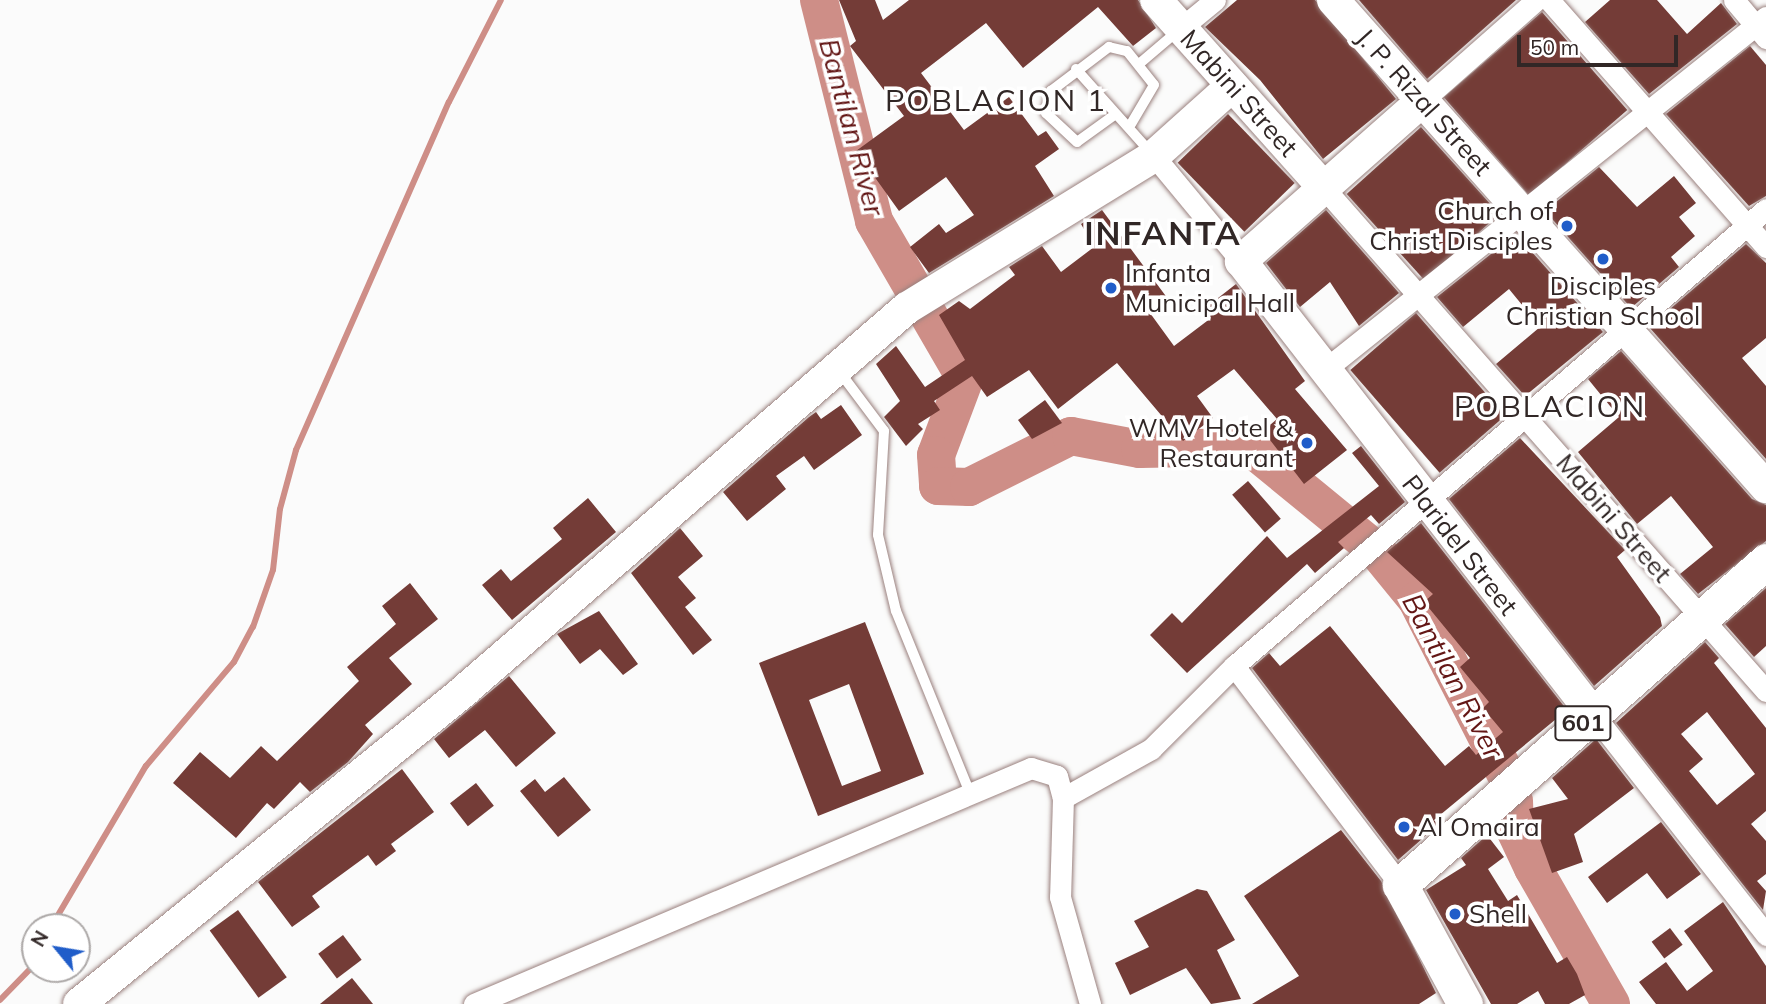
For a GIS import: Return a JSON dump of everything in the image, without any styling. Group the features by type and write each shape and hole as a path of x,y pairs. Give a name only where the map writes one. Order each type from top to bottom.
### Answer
{"main road":[{"name":"601","path":"1400,885 1766,561"},
{"path":"1400,885 1465,1004"}],"street":[{"name":"Mabini Street","path":"1156,0 1766,691"},
{"path":"1181,28 1215,0"},
{"name":"J. P. Rizal Street","path":"1333,0 1766,487"},
{"path":"1241,261 1536,0"},
{"path":"1549,0 1766,247"},
{"path":"1323,371 1647,112 1762,27 1734,0"},
{"path":"79,1004 466,689 835,366 918,301 1154,156 1232,86"},
{"name":"Plaridel Street","path":"1154,156 1241,261 1323,371 1766,934"},
{"path":"1063,798 1151,749 1234,666 1766,209"},
{"path":"1234,666 1400,885"},
{"path":"474,1004 1031,768 1057,776 1063,798 1060,897 1090,1004"}],"lane":[{"path":"1139,64 1181,28"},
{"path":"1114,116 1077,142 1046,113 1051,91 1076,69 1109,47 1127,51 1154,85 1131,124"},
{"path":"1076,69 1114,116 1131,124 1154,156"},
{"path":"835,366 884,431 878,535 896,611 970,793"}],"building":[{"path":"839,0 875,0 883,20 909,0 1138,0 1156,28 1133,46 1098,7 1023,68 986,23 921,73 964,130 1009,97 1038,136 1046,131 1059,149 1035,166 1054,196 929,273 910,247 939,224 946,233 974,215 946,177 899,211 856,151 904,116 850,46 856,41"},
{"path":"1237,0 1315,0 1396,99 1323,159 1260,80 1205,27"},
{"path":"1359,0 1516,0 1427,79"},
{"path":"1610,0 1657,0 1687,34 1721,3 1737,24 1649,94 1585,22"},
{"path":"1542,12 1627,110 1529,195 1444,97"},
{"path":"1750,46 1766,65 1766,196 1749,206 1666,114"},
{"path":"1228,114 1295,183 1244,232 1178,163"},
{"path":"1421,127 1499,214 1425,281 1347,194"},
{"path":"1599,167 1637,207 1674,176 1696,203 1679,217 1695,236 1671,257 1679,267 1631,308 1545,211"},
{"path":"1102,210 1168,299 1150,313 1174,346 1211,318 1204,309 1236,284 1305,381 1295,389 1347,450 1304,484 1263,431 1277,419 1234,369 1197,396 1213,418 1183,441 1117,363 1058,409 1029,370 987,397 972,376 934,401 940,410 918,424 923,429 906,446 884,417 900,401 876,364 896,346 925,387 965,360 939,315 959,301 970,309 1015,275 1009,267 1042,246 1061,272 1094,247 1081,224"},
{"path":"1326,210 1399,293 1359,326 1330,282 1300,307 1266,263"},
{"path":"1516,234 1603,332 1525,396 1496,364 1540,327 1509,289 1463,327 1437,297"},
{"path":"1746,244 1766,263 1766,338 1742,358 1766,386 1766,459 1649,327"},
{"path":"1416,313 1505,416 1440,473 1350,370"},
{"path":"1621,351 1752,499 1766,505 1766,541 1698,594 1680,574 1713,547 1671,496 1637,524 1578,452 1619,417 1588,379"},
{"path":"1045,400 1062,423 1032,439 1018,420"},
{"path":"841,405 862,435 814,470 804,456 776,476 786,489 747,521 723,492 809,417 816,412 821,419"},
{"path":"1520,438 1625,550 1617,557 1660,617 1662,626 1594,686 1449,499"},
{"path":"1361,446 1405,502 1379,524 1371,515 1338,542 1344,548 1315,573 1307,564 1187,673 1150,635 1172,613 1182,623 1267,536 1287,558 1379,486 1352,453"},
{"path":"1248,481 1281,519 1265,533 1232,495"},
{"path":"588,498 616,532 512,620 482,585 501,569 511,581 562,539 553,528"},
{"path":"1421,523 1567,710 1434,820 1438,825 1398,860 1252,668 1269,653 1280,666 1330,626 1445,766 1469,746 1476,755 1503,732 1483,708 1489,702 1460,667 1470,658 1424,602 1433,594 1387,552"},
{"path":"680,528 703,556 678,577 696,598 685,607 712,640 693,655 631,573"},
{"path":"410,583 438,619 389,658 412,684 365,725 373,734 348,762 310,792 300,782 274,809 267,803 236,838 173,783 200,752 230,778 261,746 277,761 359,681 347,667 396,624 382,606"},
{"path":"1766,588 1766,646 1754,657 1725,624"},
{"path":"599,611 638,664 623,675 600,649 580,664 557,634"},
{"path":"865,622 924,774 818,816 759,663","holes":["849,684 881,771 842,786 809,700"]},
{"path":"1705,642 1719,658 1714,663 1766,728 1766,811 1751,824 1766,841 1766,874 1757,881 1766,891 1763,910 1616,723","holes":["1707,712 1755,774 1717,805 1689,771 1703,759 1681,734"]},
{"path":"509,676 556,733 516,767 485,730 449,758 434,739"},
{"path":"1596,739 1634,788 1574,834 1583,862 1552,873 1529,809 1568,799 1552,778"},
{"path":"402,769 434,812 391,844 396,851 376,866 368,855 312,896 320,907 292,927 258,882"},
{"path":"564,777 591,810 558,837 520,791 535,779 545,792"},
{"path":"476,783 494,806 468,826 450,803"},
{"path":"1661,822 1701,874 1667,899 1647,873 1607,903 1588,877"},
{"path":"1341,830 1381,881 1436,993 1419,1004 1252,1004 1299,976 1244,896"},
{"path":"1487,835 1504,857 1488,869 1508,901 1517,895 1557,963 1567,957 1577,974 1585,995 1569,1004 1545,1004 1538,991 1517,1004 1491,1004 1426,890 1466,865 1461,858"},
{"path":"1197,889 1207,891 1235,940 1217,950 1241,999 1211,1004 1186,968 1130,995 1115,963 1149,947 1134,921"},
{"path":"1723,902 1766,966 1766,1004 1656,1004 1639,982 1666,962 1687,991 1713,971 1684,931"},
{"path":"238,910 287,977 258,998 210,931"},
{"path":"1670,928 1683,945 1664,959 1652,942"},
{"path":"343,935 362,960 337,978 318,954"},
{"path":"352,978 373,1004 320,1004"}],"waterway":[{"path":"59,913 146,766 234,662 253,627 273,570 280,509 296,450 449,102 501,0"},
{"name":"Bantilan River","path":"819,0 874,221 965,378 936,455 938,486 969,487 1071,436 1140,449 1250,447 1377,551 1417,600 1505,773"},
{"path":"1514,801 1515,830 1533,868 1611,1004"},
{"path":"0,1000 21,978"}],"place":[{"name":"Church of Christ Disciples","path":"1567,226"},
{"name":"Disciples Christian School","path":"1603,259"},
{"name":"Infanta Municipal Hall","path":"1111,288"},
{"name":"WMV Hotel & Restaurant","path":"1307,443"},
{"name":"Al Omaira","path":"1404,827"},
{"name":"Shell","path":"1455,914"}],"district":[{"name":"POBLACION 1","path":"996,100"},
{"name":"INFANTA","path":"1163,233"},
{"name":"POBLACION","path":"1550,406"}]}
